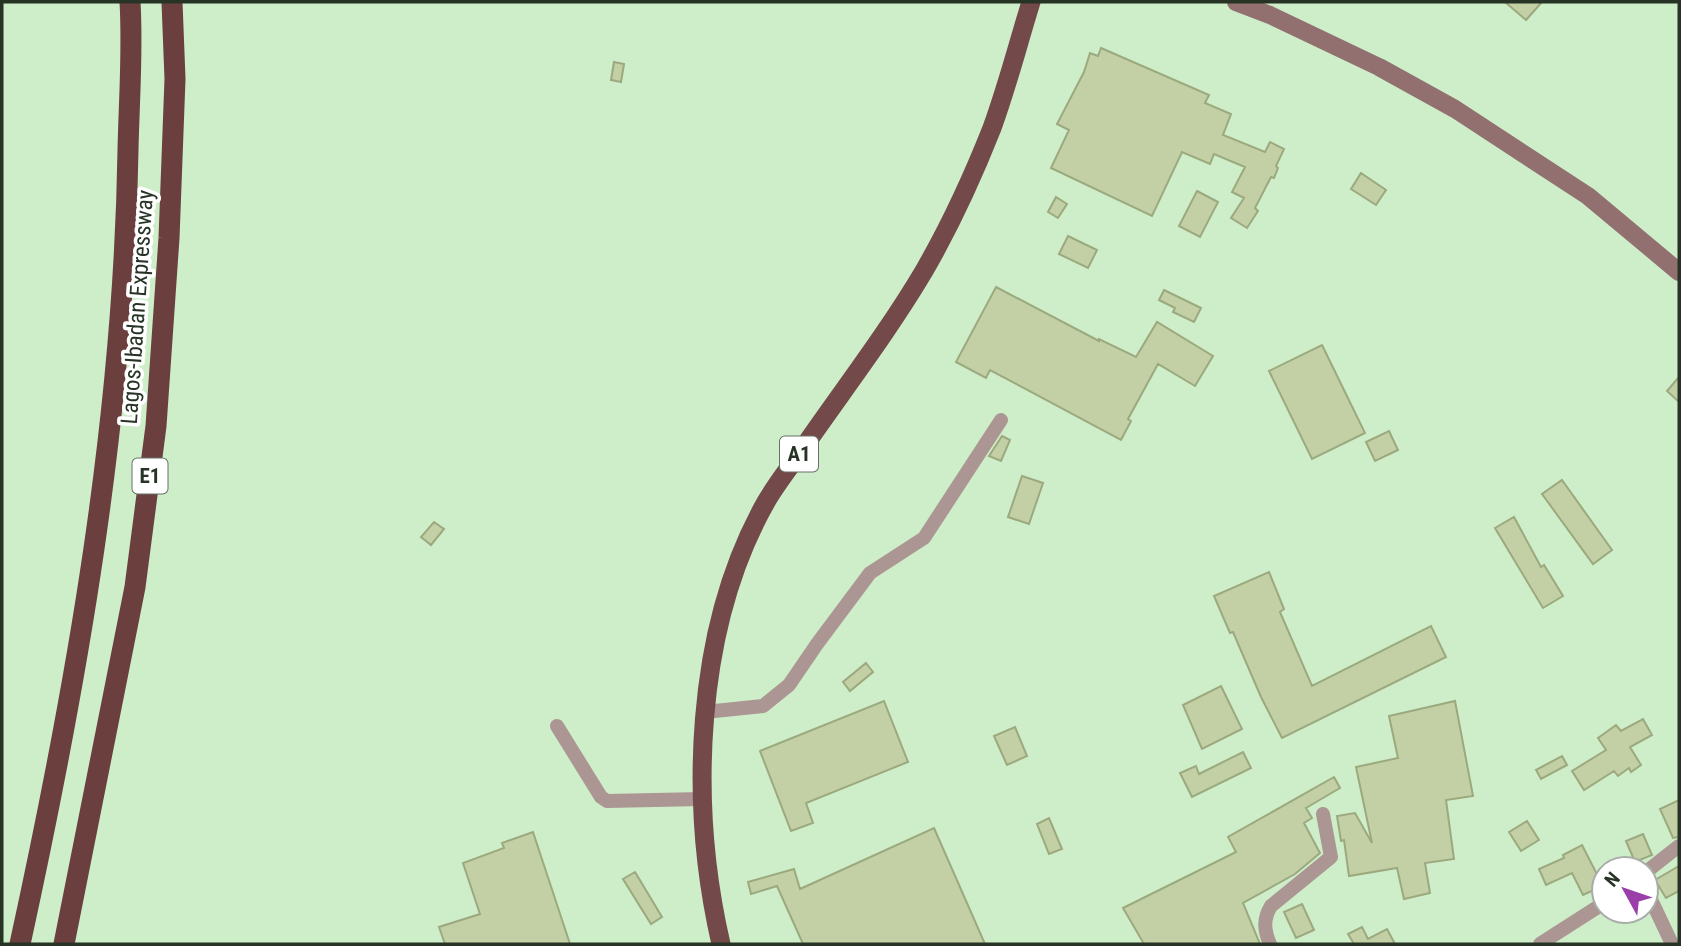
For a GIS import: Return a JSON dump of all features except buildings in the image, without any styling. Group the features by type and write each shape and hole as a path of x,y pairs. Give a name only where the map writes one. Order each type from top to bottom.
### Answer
{"highway":[{"name":"Lagos-Ibadan Expressway","path":"20,944 55,782 90,570 114,394 127,218 130,2"},
{"name":"Lagos-Ibadan Expressway","path":"64,944 135,587 156,426 169,238 175,79 172,2"},
{"name":"A1","path":"721,944 712,906 702,799 705,712 711,661 724,609 742,557 766,502 897,314 925,268 967,185 992,127 1031,2"}],"main road":[{"path":"1236,2 1270,15 1379,67 1455,109 1588,196 1679,272"}],"street":[{"path":"705,712 763,706 789,685 870,573 923,538 1001,420"},
{"path":"557,726 601,797 607,801 702,799"},
{"path":"1270,944 1264,925 1265,915 1271,906 1331,857 1323,814"},
{"path":"1660,861 1679,846"},
{"path":"1540,944 1590,912"},
{"path":"1660,919 1672,944"}]}
